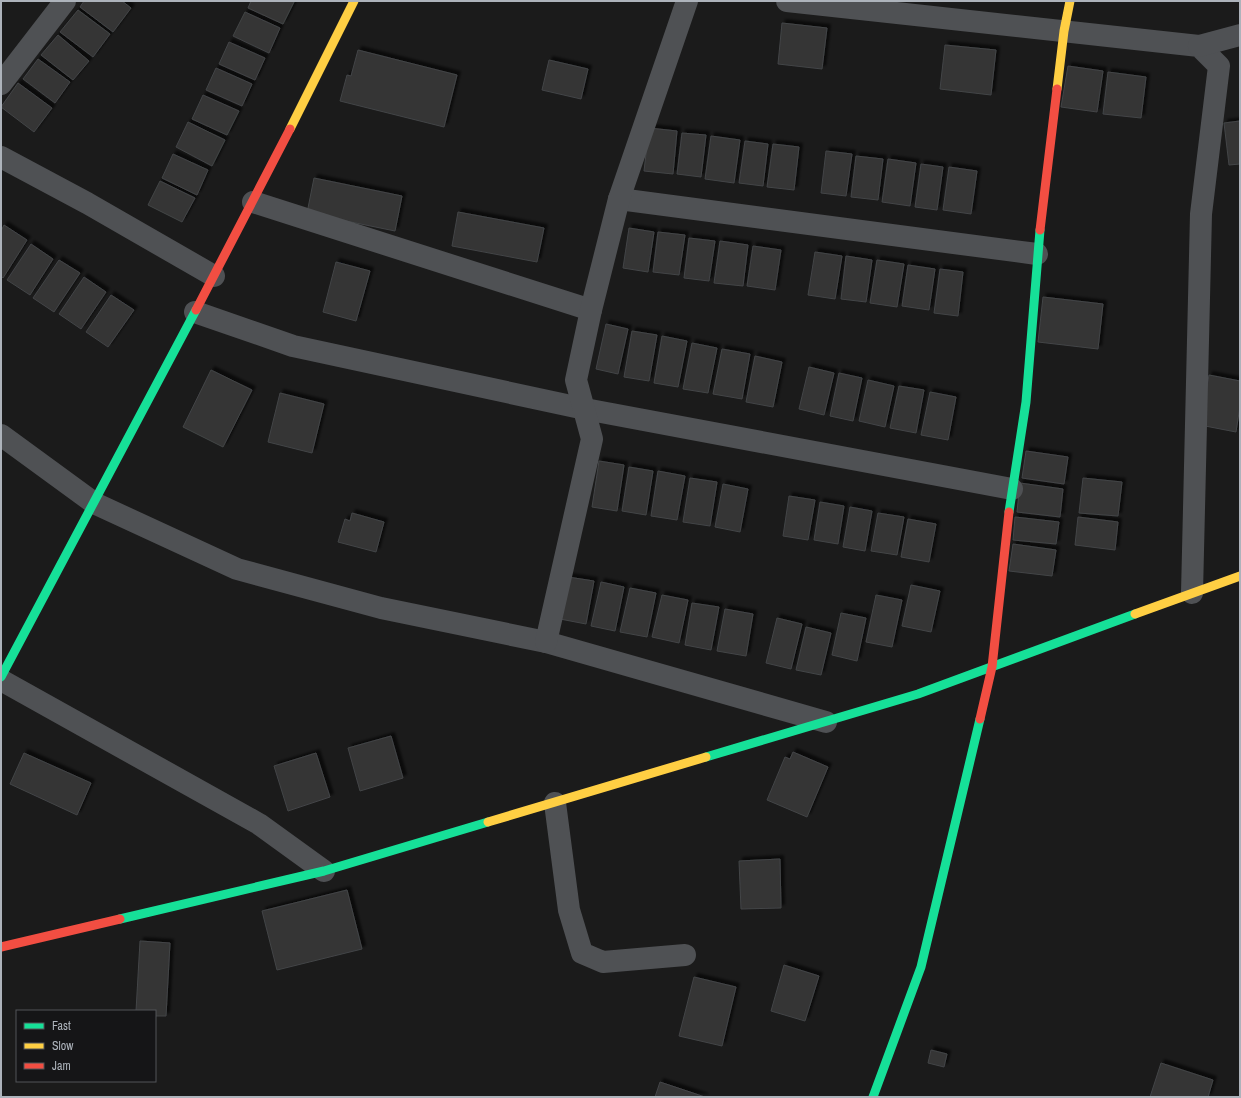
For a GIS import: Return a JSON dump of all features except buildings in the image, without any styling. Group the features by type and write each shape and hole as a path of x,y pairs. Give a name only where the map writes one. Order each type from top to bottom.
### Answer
{"street":[{"path":"1,84 65,1"},
{"path":"1,677 253,202 354,1"},
{"path":"546,642 592,439 576,380 590,310 619,199 687,1"},
{"path":"787,1 1064,30 1199,46 1240,35"},
{"path":"873,1097 920,967 992,667 1012,489 1026,402 1037,254 1064,30 1070,1"},
{"path":"1192,594 1201,214 1219,66 1199,46"},
{"path":"1,157 87,203 214,276"},
{"path":"619,199 1037,254"},
{"path":"253,202 590,310"},
{"path":"195,312 293,346 585,409 1012,489"},
{"path":"1,435 94,503 238,569 381,608 546,642 826,722"},
{"path":"1,946 324,871 555,803 918,694 1240,576"},
{"path":"1,680 259,824 324,871"},
{"path":"555,803 569,910 582,953 603,962 685,955"}],"traffic: fast":[{"path":"1009,512 1026,402 1040,230"},
{"path":"1,677 196,310"},
{"path":"706,757 918,694 1135,614"},
{"path":"873,1097 921,967 980,719"},
{"path":"120,919 324,871 488,822"}],"traffic: slow":[{"path":"290,129 354,1"},
{"path":"1057,89 1064,31 1070,1"},
{"path":"1135,614 1240,576"},
{"path":"488,822 706,757"}],"traffic: jam":[{"path":"1040,230 1057,89"},
{"path":"196,310 290,129"},
{"path":"980,719 992,667 1009,512"},
{"path":"1,947 120,919"}]}
